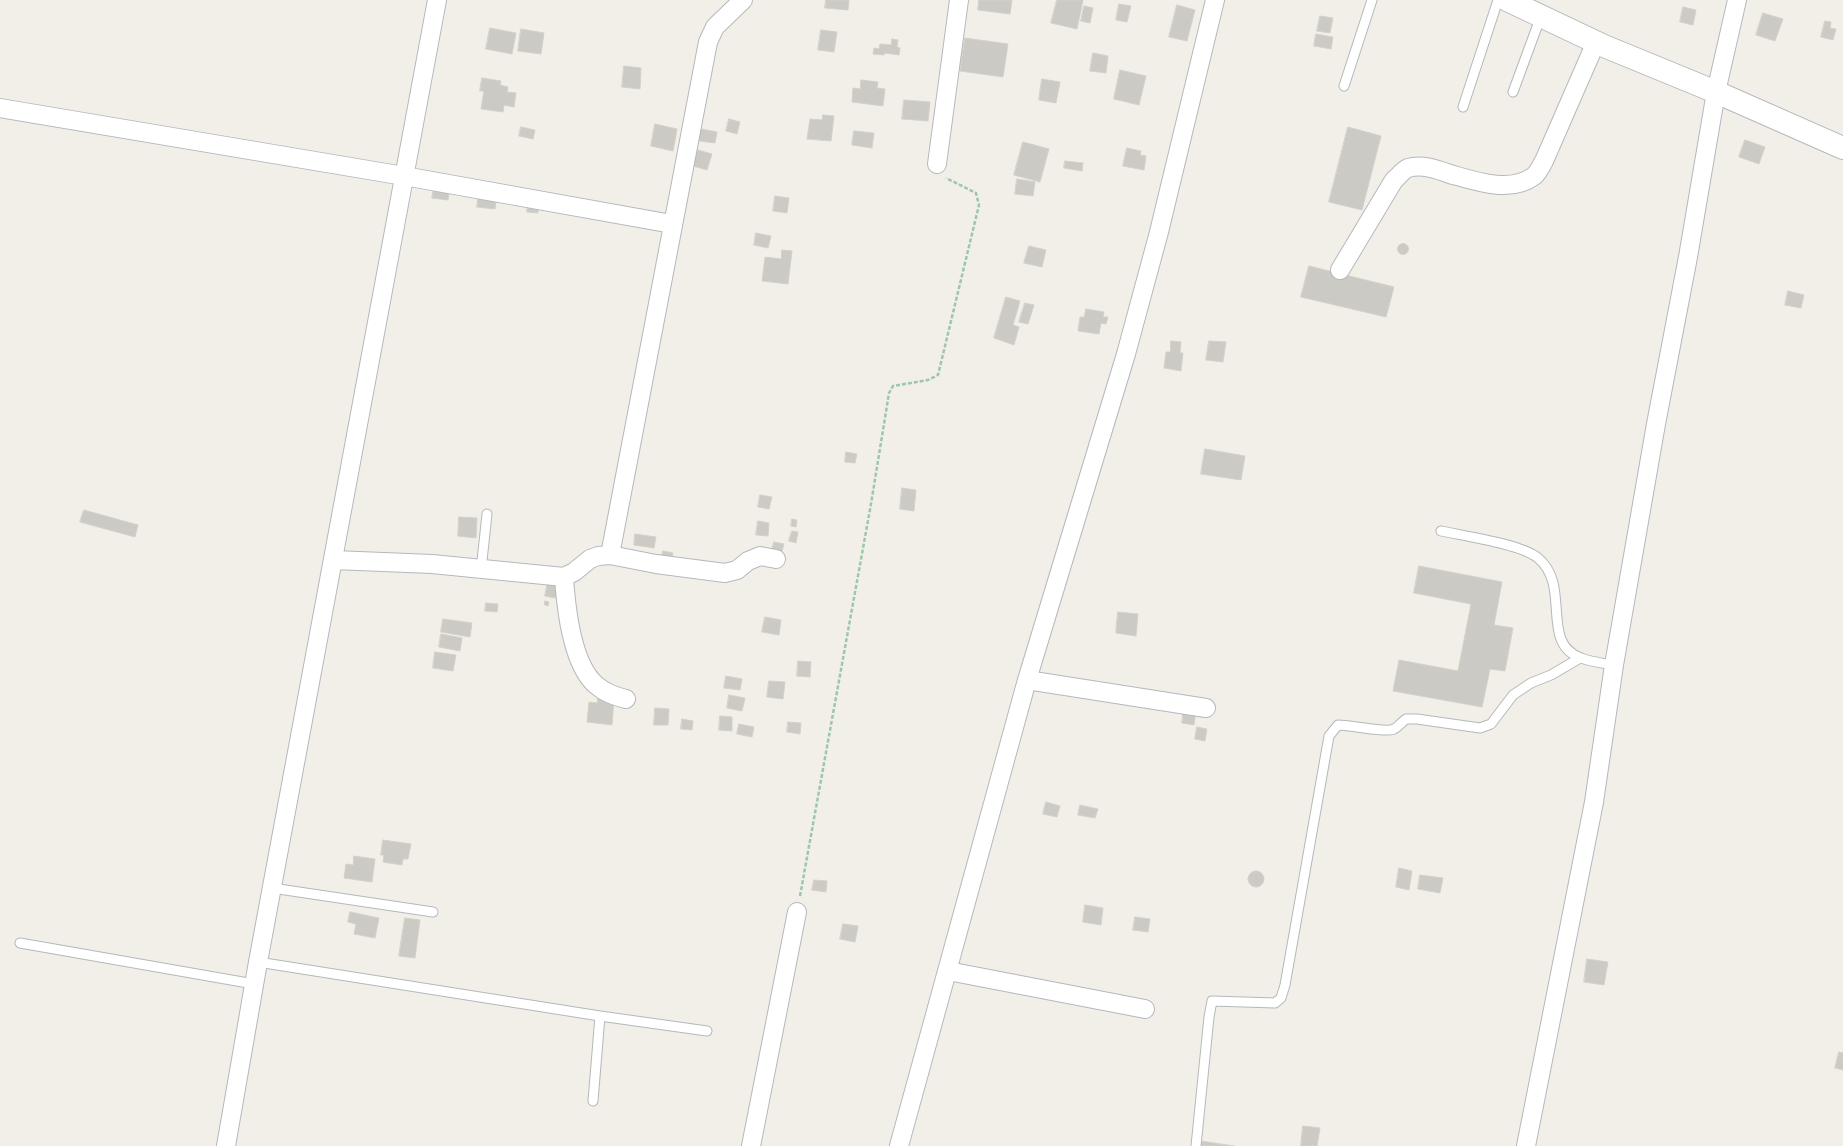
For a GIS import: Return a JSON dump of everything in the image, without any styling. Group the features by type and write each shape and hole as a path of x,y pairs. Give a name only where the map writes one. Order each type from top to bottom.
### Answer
{"street":[{"path":"226,1146 258,962 437,0"},
{"path":"610,555 672,224 708,42 715,27 743,0"},
{"path":"937,164 959,0"},
{"path":"899,1146 1027,680 1122,368 1158,232 1215,0"},
{"path":"1507,0 1596,42 1716,92 1843,148"},
{"path":"1526,1146 1594,802 1614,665 1656,424 1688,257 1716,92 1737,0"},
{"path":"1340,270 1394,180 1406,169 1418,166 1434,168 1497,185 1512,185 1524,182 1535,175 1544,161 1596,42"},
{"path":"0,108 404,176 672,224"},
{"path":"334,560 432,564 564,578 590,559 598,556 610,555 656,564 725,574 737,570 748,561 760,556 776,559"},
{"path":"564,578 569,628 584,669 596,685 611,695 626,699"},
{"path":"1027,680 1206,708"},
{"path":"751,1146 797,912"},
{"path":"948,971 1145,1009"}],"lane":[{"path":"1344,86 1372,0"},
{"path":"1463,107 1498,0"},
{"path":"1513,92 1541,15"},
{"path":"481,570 487,514"},
{"path":"1441,531 1519,548 1537,557 1549,570 1554,584 1557,625 1560,638 1568,651 1580,658 1614,665"},
{"path":"1196,1146 1209,1017 1212,1001 1275,1002 1281,998 1285,985 1329,736 1338,725 1350,725 1387,731 1394,729 1406,719 1417,719 1480,728 1491,724 1513,695 1532,683 1551,675 1580,658"},
{"path":"272,888 433,912"},
{"path":"20,943 254,984"},
{"path":"258,962 600,1016 707,1031"},
{"path":"593,1101 600,1016"}],"path":[{"path":"797,912 871,504 889,393 893,386 928,380 938,375 979,205 976,193 944,177 937,164"}],"building":[{"path":"826,0 849,0 848,10 825,8"},
{"path":"979,0 1012,0 1010,14 978,10"},
{"path":"1057,0 1083,0 1077,29 1051,23"},
{"path":"1119,4 1131,6 1127,22 1116,20"},
{"path":"1177,5 1195,10 1187,41 1169,37"},
{"path":"1084,6 1093,8 1090,23 1081,21"},
{"path":"1683,7 1696,10 1693,25 1680,22"},
{"path":"1763,13 1783,19 1775,41 1756,35"},
{"path":"1320,16 1333,18 1330,33 1317,31"},
{"path":"1825,21 1831,22 1830,28 1836,29 1833,40 1821,37"},
{"path":"490,28 516,33 512,54 486,49"},
{"path":"521,29 544,33 541,54 518,51"},
{"path":"821,30 837,32 834,52 818,50"},
{"path":"1316,34 1333,37 1331,49 1314,46"},
{"path":"965,38 1008,44 1003,77 960,71"},
{"path":"892,39 898,40 897,47 900,48 899,55 885,53 884,55 873,54 874,48 879,49 880,44 891,45"},
{"path":"1093,53 1108,56 1106,73 1090,71"},
{"path":"624,66 641,68 640,89 622,87"},
{"path":"1120,70 1146,76 1139,105 1114,99"},
{"path":"482,78 501,81 500,85 508,87 507,92 516,93 514,107 504,105 503,112 481,109 484,91 480,91"},
{"path":"1042,79 1060,82 1056,103 1039,100"},
{"path":"861,80 878,82 877,88 885,89 883,106 852,102 853,88 860,89"},
{"path":"904,100 930,102 928,121 902,119"},
{"path":"823,115 834,116 831,141 807,139 810,119 822,120"},
{"path":"729,119 740,122 737,134 726,131"},
{"path":"655,124 677,129 673,151 651,146"},
{"path":"521,127 535,130 533,139 519,136"},
{"path":"1348,127 1381,136 1362,210 1329,202"},
{"path":"701,129 717,132 715,143 699,141"},
{"path":"854,131 874,133 872,148 852,145"},
{"path":"1745,140 1765,147 1759,164 1739,157"},
{"path":"1023,142 1049,149 1040,182 1014,175"},
{"path":"1127,148 1141,151 1140,155 1146,156 1144,170 1123,166"},
{"path":"698,150 712,154 707,170 693,166"},
{"path":"1065,161 1083,163 1082,171 1064,168"},
{"path":"1017,179 1035,182 1033,196 1015,194"},
{"path":"435,182 450,184 448,200 432,198"},
{"path":"479,192 497,195 495,209 477,207"},
{"path":"775,196 789,198 787,213 773,211"},
{"path":"528,201 539,202 538,213 527,212"},
{"path":"756,233 771,236 768,248 754,245"},
{"path":"1401,244 1405,244 1407,245 1407,253 1401,254 1398,251 1398,247"},
{"path":"1029,246 1046,250 1042,267 1024,263"},
{"path":"782,250 792,251 788,284 762,281 765,257 781,259"},
{"path":"1309,266 1394,287 1386,317 1301,297"},
{"path":"1788,291 1804,295 1801,308 1785,305"},
{"path":"1006,297 1020,301 1013,325 1019,327 1014,345 994,338"},
{"path":"1025,303 1034,305 1028,324 1019,322"},
{"path":"1086,309 1104,312 1103,317 1108,317 1106,324 1101,323 1099,334 1078,331 1080,317 1084,317"},
{"path":"1171,341 1181,342 1180,353 1183,353 1181,371 1164,368 1166,352 1170,352"},
{"path":"1209,341 1226,342 1223,362 1206,360"},
{"path":"1205,449 1245,456 1241,480 1201,474"},
{"path":"846,452 857,454 855,463 845,462"},
{"path":"902,488 916,490 914,511 900,509"},
{"path":"760,495 772,497 769,509 758,507"},
{"path":"84,510 138,525 135,537 80,522"},
{"path":"459,517 477,518 476,538 458,536"},
{"path":"792,519 797,520 796,527 791,526"},
{"path":"758,521 769,523 768,536 756,535"},
{"path":"792,531 798,532 796,543 789,541"},
{"path":"635,534 656,537 654,548 634,545"},
{"path":"774,542 784,544 781,555 771,553"},
{"path":"663,551 673,553 670,564 660,562"},
{"path":"1419,566 1502,582 1494,625 1513,628 1505,671 1490,669 1482,707 1393,691 1399,660 1458,671 1471,604 1414,593"},
{"path":"548,581 558,583 555,598 545,596"},
{"path":"545,601 549,602 548,606 545,605"},
{"path":"486,603 498,604 497,612 485,611"},
{"path":"1118,612 1138,614 1136,636 1116,633"},
{"path":"765,617 781,620 779,635 762,632"},
{"path":"443,619 472,623 470,637 441,632"},
{"path":"441,634 462,638 460,651 439,647"},
{"path":"435,652 456,655 453,671 433,668"},
{"path":"798,661 811,662 810,677 797,676"},
{"path":"726,676 742,679 740,690 724,688"},
{"path":"769,681 785,682 783,699 767,697"},
{"path":"729,695 745,698 742,711 727,708"},
{"path":"598,698 614,699 612,725 587,722 589,702 597,703"},
{"path":"655,708 669,709 668,725 654,725"},
{"path":"1184,708 1196,710 1194,725 1182,723"},
{"path":"720,716 732,717 732,731 719,730"},
{"path":"682,719 693,721 692,730 681,729"},
{"path":"788,722 801,723 800,734 787,732"},
{"path":"739,724 754,727 752,737 737,734"},
{"path":"1197,727 1207,729 1205,741 1195,739"},
{"path":"1046,802 1060,806 1057,817 1043,814"},
{"path":"1080,805 1098,809 1095,818 1078,815"},
{"path":"383,840 411,844 408,859 403,859 402,865 383,862 384,855 381,855"},
{"path":"354,856 375,859 372,882 344,878 346,864 353,865"},
{"path":"1399,868 1412,871 1409,890 1396,887"},
{"path":"1253,871 1259,871 1264,876 1262,885 1259,887 1253,887 1248,882 1248,876"},
{"path":"1420,875 1443,878 1440,893 1418,889"},
{"path":"814,880 827,881 826,892 812,890"},
{"path":"1085,905 1103,908 1101,925 1083,922"},
{"path":"350,912 379,918 375,938 354,934 356,924 348,922"},
{"path":"1135,917 1150,919 1148,932 1133,930"},
{"path":"405,918 420,920 415,958 399,956"},
{"path":"843,924 858,926 855,942 840,939"},
{"path":"1587,959 1608,962 1604,985 1584,982"},
{"path":"1839,1052 1843,1053 1843,1070 1835,1068"},
{"path":"1303,1126 1320,1128 1317,1146 1301,1146"},
{"path":"1201,1141 1234,1146 1200,1146"}]}
